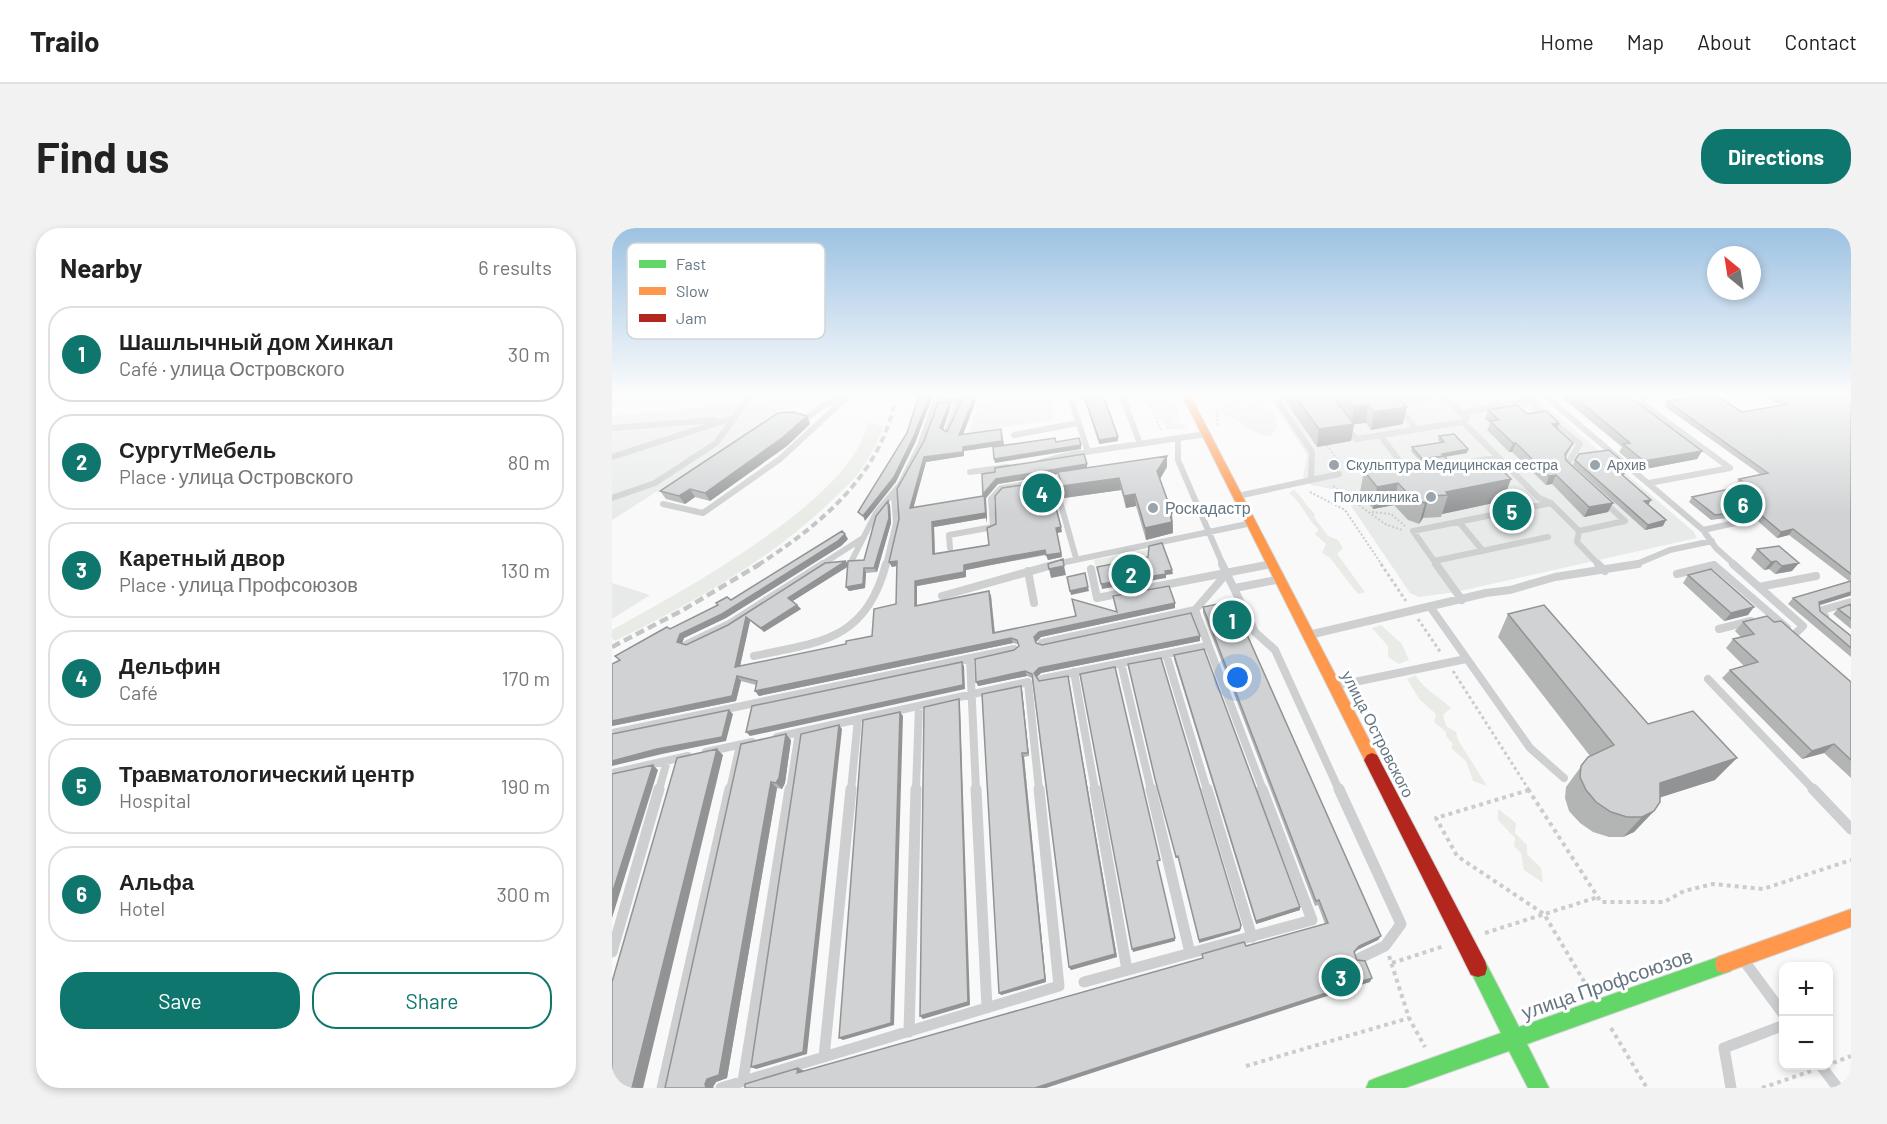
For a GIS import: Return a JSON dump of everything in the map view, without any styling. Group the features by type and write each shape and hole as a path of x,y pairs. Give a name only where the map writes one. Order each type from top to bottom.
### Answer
{"main road":[{"name":"улица Островского","path":"1207,435 1539,1088"},
{"name":"улица Профсоюзов","path":"1376,1088 1851,918"}],"lane":[{"path":"612,457 680,435"},
{"path":"612,498 655,483 716,443 721,435"},
{"path":"663,504 703,513 764,474 812,435"},
{"path":"852,560 876,513 894,494 924,435"},
{"path":"1082,435 1088,452"},
{"path":"1137,435 1140,444"},
{"path":"1029,464 1088,452 1198,435"},
{"path":"1301,435 1312,452 1314,479"},
{"path":"1353,435 1356,439 1379,435"},
{"path":"1373,468 1403,465 1380,435"},
{"path":"1476,435 1539,498 1551,503 1579,531"},
{"path":"1569,435 1580,444 1566,466 1574,474"},
{"path":"1592,435 1703,530 1716,548 1803,626 1794,635"},
{"path":"1649,483 1730,468 1685,435"},
{"path":"1178,438 1178,460 1207,532 1255,632 1275,650 1401,924 1396,936 1386,949 1360,958"},
{"path":"1437,468 1498,457"},
{"path":"1167,462 1178,460"},
{"path":"970,472 1017,465"},
{"path":"1238,496 1339,474"},
{"path":"950,548 950,535 993,527 991,499 1001,488 1077,476"},
{"path":"1054,480 1076,558"},
{"path":"754,656 830,640 847,631 865,616 876,599 886,567 898,509 894,494"},
{"path":"1579,531 1624,521 1599,497"},
{"path":"1462,600 1413,531 1551,503"},
{"path":"1703,530 1749,519"},
{"path":"1459,522 1483,550"},
{"path":"942,596 1076,558 1252,523"},
{"path":"1579,531 1577,542 1605,572"},
{"path":"1434,561 1548,537"},
{"path":"687,644 729,624 864,538"},
{"path":"1309,635 1555,577 1630,567 1670,550 1712,541"},
{"path":"1091,569 1097,598 1273,564"},
{"path":"1677,574 1714,565 1801,641"},
{"path":"1028,571 1034,603"},
{"path":"1042,643 1195,610 1228,572"},
{"path":"1759,586 1816,576"},
{"path":"1235,588 1281,579"},
{"path":"1835,624 1819,611 1851,602"},
{"path":"1431,608 1530,748 1564,778"},
{"path":"1084,982 1312,920 1195,610"},
{"path":"1719,629 1772,615"},
{"path":"1042,679 1208,646"},
{"path":"612,733 1014,649"},
{"path":"1166,654 1252,937"},
{"path":"970,659 987,1008"},
{"path":"1335,686 1466,659"},
{"path":"1121,663 1190,953"},
{"path":"1074,672 1127,970"},
{"path":"1708,679 1851,829"},
{"path":"612,773 1028,682 1059,987 721,1088"},
{"path":"909,1032 919,706"},
{"path":"824,1057 858,719"},
{"path":"743,1081 799,732"},
{"path":"662,1088 740,745"},
{"path":"612,952 667,761"},
{"path":"1741,957 1779,1008"},
{"path":"1731,1088 1724,1048 1779,1027"},
{"path":"1827,1070 1838,1088"}],"path":[{"path":"1163,435 1165,440"},
{"path":"1327,445 1335,456"},
{"path":"1314,479 1340,488 1385,524 1403,531 1409,529 1391,514 1371,512"},
{"path":"1299,483 1345,510 1447,662 1601,902 1608,904 1664,902 1684,891 1713,884 1763,889 1851,860"},
{"path":"1515,490 1522,498"},
{"path":"1529,790 1436,818 1457,856 1544,914 1647,1088"},
{"path":"1392,963 1598,897"},
{"path":"1386,949 1409,1018 1435,1066"},
{"path":"1246,1066 1409,1018"},
{"path":"1833,1063 1851,1056"},
{"path":"1762,1088 1813,1070"}],"shaded area":[{"path":"612,435 745,435 612,520"},
{"path":"862,435 880,435 868,460 848,485 779,545 699,597 615,641 612,638 612,630 718,569 799,512 832,481 856,451"},
{"path":"1294,435 1581,435 1693,531 1697,538 1456,592 1419,597 1410,593 1341,491 1311,485 1303,477 1307,455"},
{"path":"1294,490 1315,514 1314,517 1328,536 1338,540 1343,548 1337,554 1365,592 1358,594 1330,558 1322,553 1326,544 1315,534 1319,530 1289,493"},
{"path":"1156,548 1159,555 1148,557 1149,561 1097,572 1094,560"},
{"path":"612,583 650,595 612,619"},
{"path":"1381,625 1402,644 1409,660 1399,664 1388,657 1388,646 1372,628"},
{"path":"1415,675 1451,708 1443,715 1446,726 1456,732 1458,740 1487,786 1473,781 1466,761 1451,748 1453,744 1446,736 1446,732 1434,722 1436,714 1420,700 1407,679"},
{"path":"1498,809 1516,823 1515,833 1527,845 1527,854 1541,868 1543,883 1524,870 1521,853 1514,846 1515,838 1498,820"}],"building":[{"path":"745,435 785,435 705,493 690,489 679,496 660,491"},
{"path":"906,435 914,435 894,477 863,516 858,512"},
{"path":"926,435 1002,435 1002,441 963,447 963,452 924,457 910,508 983,496 982,474 995,472 995,468 1084,454 1087,464 996,479 984,493 986,518 985,513 932,522 933,554 989,545 987,528 996,524 995,496 1002,488 1049,481 1061,527 1056,528 1061,553 1046,555 1045,550 989,560 964,565 964,572 915,581 915,606 989,591 993,633 1076,616 1072,599 1117,612 1113,596 1169,586 1175,603 1039,632 1034,637 1036,643 1042,645 1191,613 1200,636 1039,668 1034,673 1039,681 1068,676 1115,954 1069,967 1032,674 1025,671 976,682 975,659 1014,650 1019,646 1017,640 1011,638 755,691 757,681 737,676 732,696 612,721 612,664 620,660 615,656 667,627 670,629 718,605 716,603 727,597 731,600 842,531 845,534 838,541 722,614 680,634 677,642 686,645 728,625 825,563 846,561 788,598 797,605 761,628 746,617 735,667 846,644 846,641 872,636 874,609 896,604 897,561 889,562 899,519 897,489"},
{"path":"1097,435 1118,437 1099,440"},
{"path":"1455,435 1468,449 1422,459 1412,447 1444,442 1439,436"},
{"path":"1505,435 1564,435 1573,443 1565,454 1566,460 1613,503 1589,507 1556,475 1549,476 1516,443"},
{"path":"1620,435 1681,435 1702,451 1644,461 1623,444 1630,443"},
{"path":"1715,435 1851,435 1851,574 1793,529 1781,532 1755,510 1715,515 1692,497 1748,485 1739,479 1768,473"},
{"path":"1055,438 1056,442 1079,438 1081,445 994,459 993,447"},
{"path":"1609,450 1629,467 1622,468 1626,471 1619,472 1651,500 1644,501 1666,520 1648,525 1575,460 1579,454"},
{"path":"1167,456 1157,471 1172,513 1170,514 1172,522 1145,528 1135,494 1124,496 1119,478 1062,486 1058,472"},
{"path":"1444,456 1457,470 1495,463 1511,479 1446,492 1448,495 1429,496 1425,503 1413,499 1398,483 1377,487 1364,471"},
{"path":"888,501 889,518 874,568 864,568 863,584 846,587 848,561 864,560 876,516"},
{"path":"1162,543 1172,570 1165,571 1166,574 1101,584 1097,567 1148,557 1149,546"},
{"path":"1779,546 1799,563 1782,566 1776,561 1771,562 1757,549"},
{"path":"1063,559 1064,566 1049,569 1048,564"},
{"path":"1711,569 1754,607 1731,613 1688,575"},
{"path":"1085,573 1088,587 1070,591 1067,577"},
{"path":"1851,581 1851,592 1819,602 1820,611 1851,636 1851,648 1793,598"},
{"path":"1232,601 1381,936 1359,946 1354,952 1357,960 1365,961 1372,978 1035,1088 745,1088 745,1084 798,1068 797,1073 1203,958 1202,954 1244,942 1246,946 1328,923 1319,900 1316,901 1203,607"},
{"path":"1851,604 1851,619 1838,609"},
{"path":"1544,605 1648,724 1693,711 1737,758 1660,783 1660,802 1654,811 1642,817 1627,817 1611,812 1596,802 1586,790 1580,777 1581,766 1588,757 1614,745 1508,614"},
{"path":"1767,616 1774,622 1781,621 1851,682 1851,760 1834,744 1812,751 1730,670 1758,662 1733,639 1754,634 1743,622"},
{"path":"1204,649 1300,907 1256,921 1174,655"},
{"path":"1161,658 1241,925 1240,929 1199,940 1178,856 1176,857 1155,779 1128,664"},
{"path":"962,662 963,685 746,732 752,706"},
{"path":"1115,667 1160,860 1157,861 1175,938 1132,949 1080,674"},
{"path":"1021,686 1028,753 1022,753 1045,979 999,993 982,694"},
{"path":"959,699 968,1002 920,1016 924,707"},
{"path":"729,710 722,737 657,749 612,761 612,734"},
{"path":"900,712 891,1023 839,1038 863,720"},
{"path":"839,725 803,1052 751,1067 801,734"},
{"path":"786,734 779,778 776,783 771,782 719,1075 707,1079 706,1088 665,1088 741,744"},
{"path":"717,749 632,1088 612,1088 612,982 677,758"},
{"path":"653,765 612,894 612,774"}],"railway":[{"path":"758,565 805,532 846,494 878,449 884,435"},
{"path":"612,647 683,610 760,564"}],"traffic: fast":[{"path":"1376,1088 1724,964"},
{"path":"1478,968 1539,1088"}],"traffic: slow":[{"path":"1206,435 1372,760"},
{"path":"1724,964 1851,918"}],"traffic: jam":[{"path":"1372,760 1478,968"}],"place":[{"name":"Скульптура Медицинская сестра","path":"1334,465"},
{"name":"Архив","path":"1595,465"},
{"name":"Дельфин","path":"1042,493"},
{"name":"Поликлиника","path":"1431,497"},
{"name":"Альфа","path":"1743,504"},
{"name":"Роскадастр","path":"1153,508"},
{"name":"Травматологический центр","path":"1512,511"},
{"name":"СургутМебель","path":"1131,574"},
{"name":"Шашлычный дом Хинкал","path":"1232,620"},
{"name":"Каретный двор","path":"1341,977"}]}
